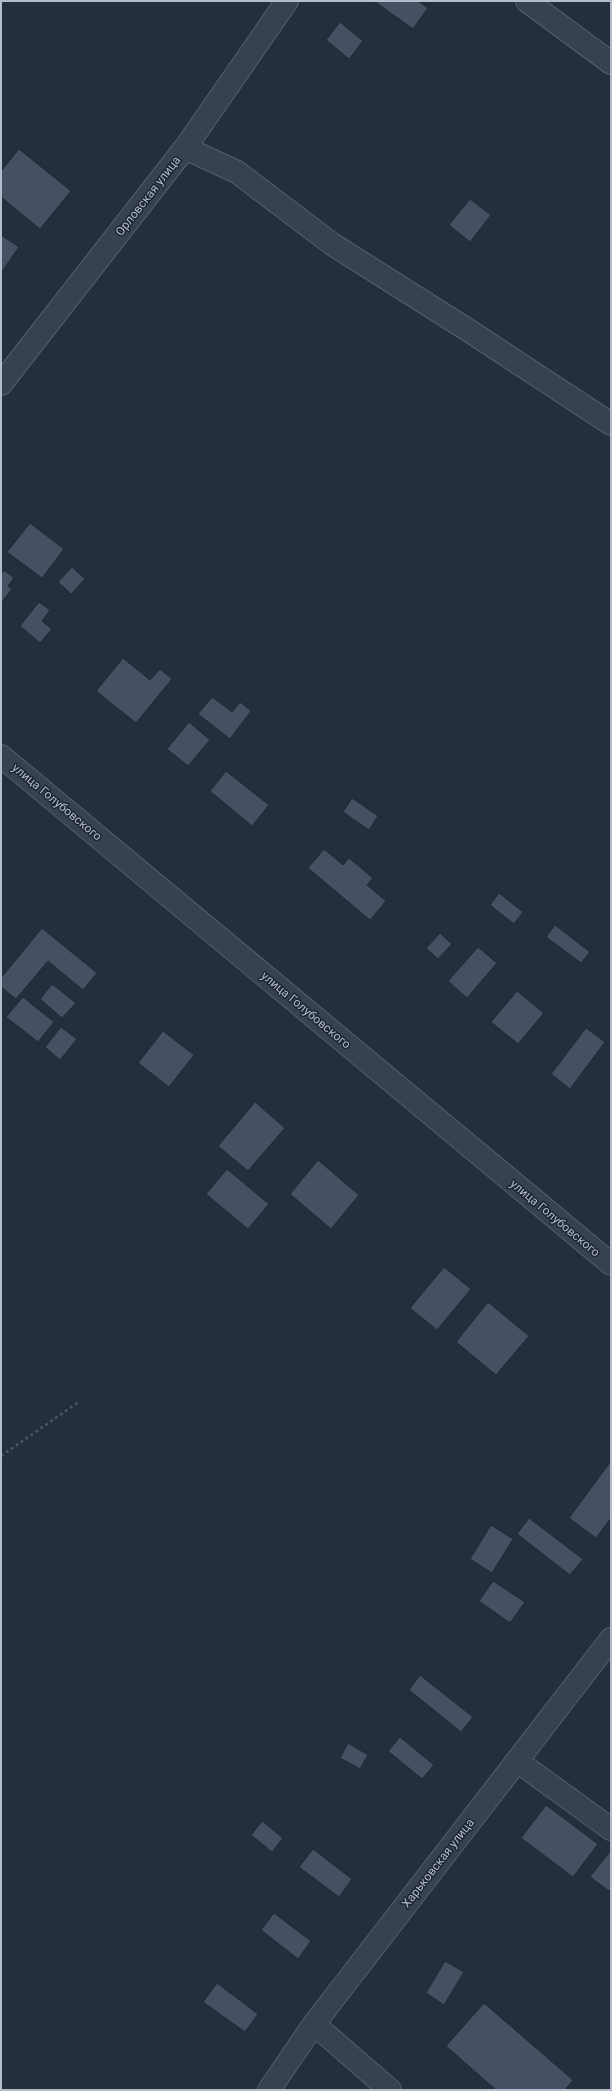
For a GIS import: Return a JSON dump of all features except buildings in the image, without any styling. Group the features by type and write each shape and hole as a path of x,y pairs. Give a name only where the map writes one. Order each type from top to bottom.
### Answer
{"street":[{"name":"Орловская улица","path":"1,384 185,148 287,1"},
{"path":"526,1 611,63"},
{"path":"185,148 237,172 332,244 468,330 611,424"},
{"name":"улица Голубовского","path":"1,756 611,1264"},
{"name":"Харьковская улица","path":"269,2090 314,2024 611,1639"},
{"path":"517,1761 611,1829"},
{"path":"314,2024 390,2090"}],"path":[{"path":"1,1456 80,1401"}]}
